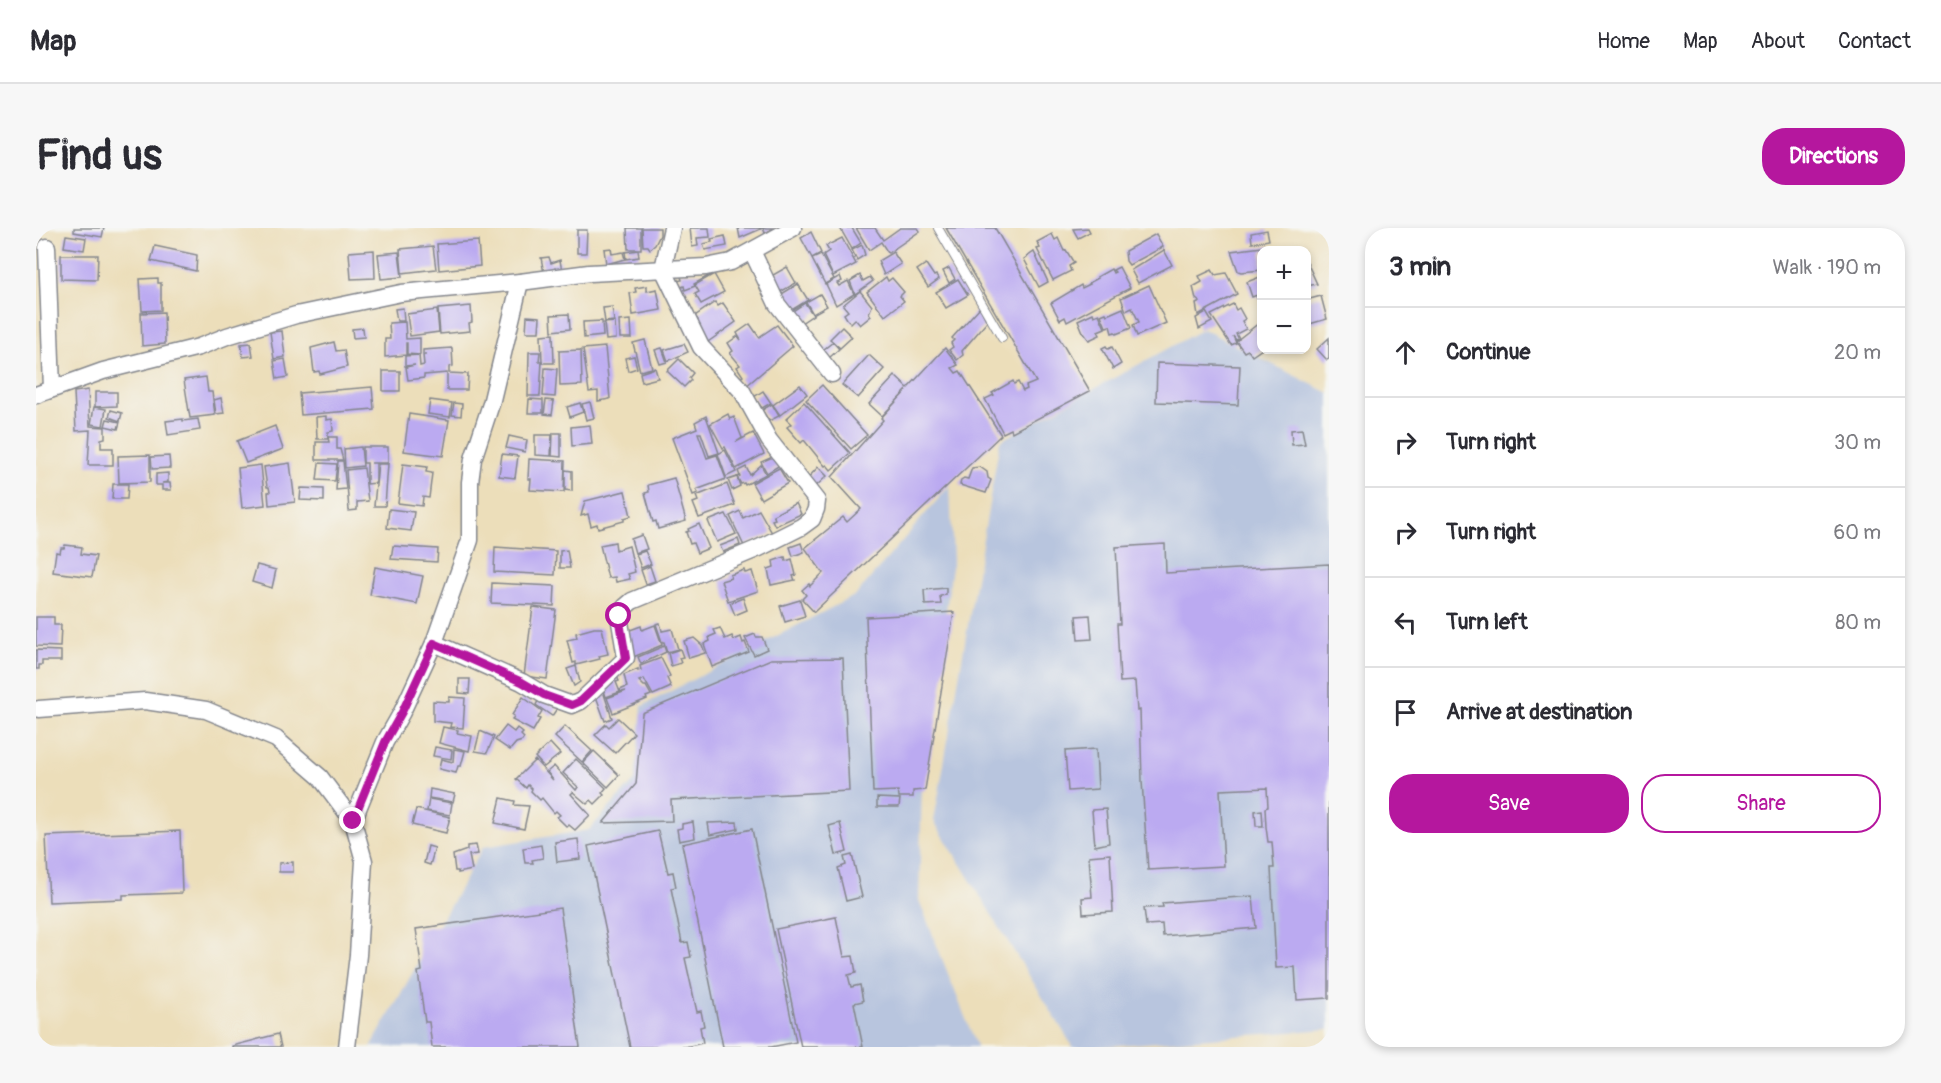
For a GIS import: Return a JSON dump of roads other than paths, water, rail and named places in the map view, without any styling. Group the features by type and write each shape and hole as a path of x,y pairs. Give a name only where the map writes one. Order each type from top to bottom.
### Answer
{"street":[{"path":"434,643 522,682 544,695 572,705 581,701 626,658 619,616 632,601 759,548 812,519 816,501 769,440 742,391 718,368 701,347 663,269 672,228"},
{"path":"47,247 44,392 103,371 199,347 296,315 401,293 589,273 706,267 731,262 793,228"},
{"path":"752,251 777,304 832,374"},
{"path":"353,821 385,742 402,712 434,643 470,540 470,482 473,459 491,404 520,282"},
{"path":"39,709 145,701 206,710 276,739 320,777 353,821 364,861 358,955 347,1047"}],"lane":[{"path":"938,228 1002,338"}]}
